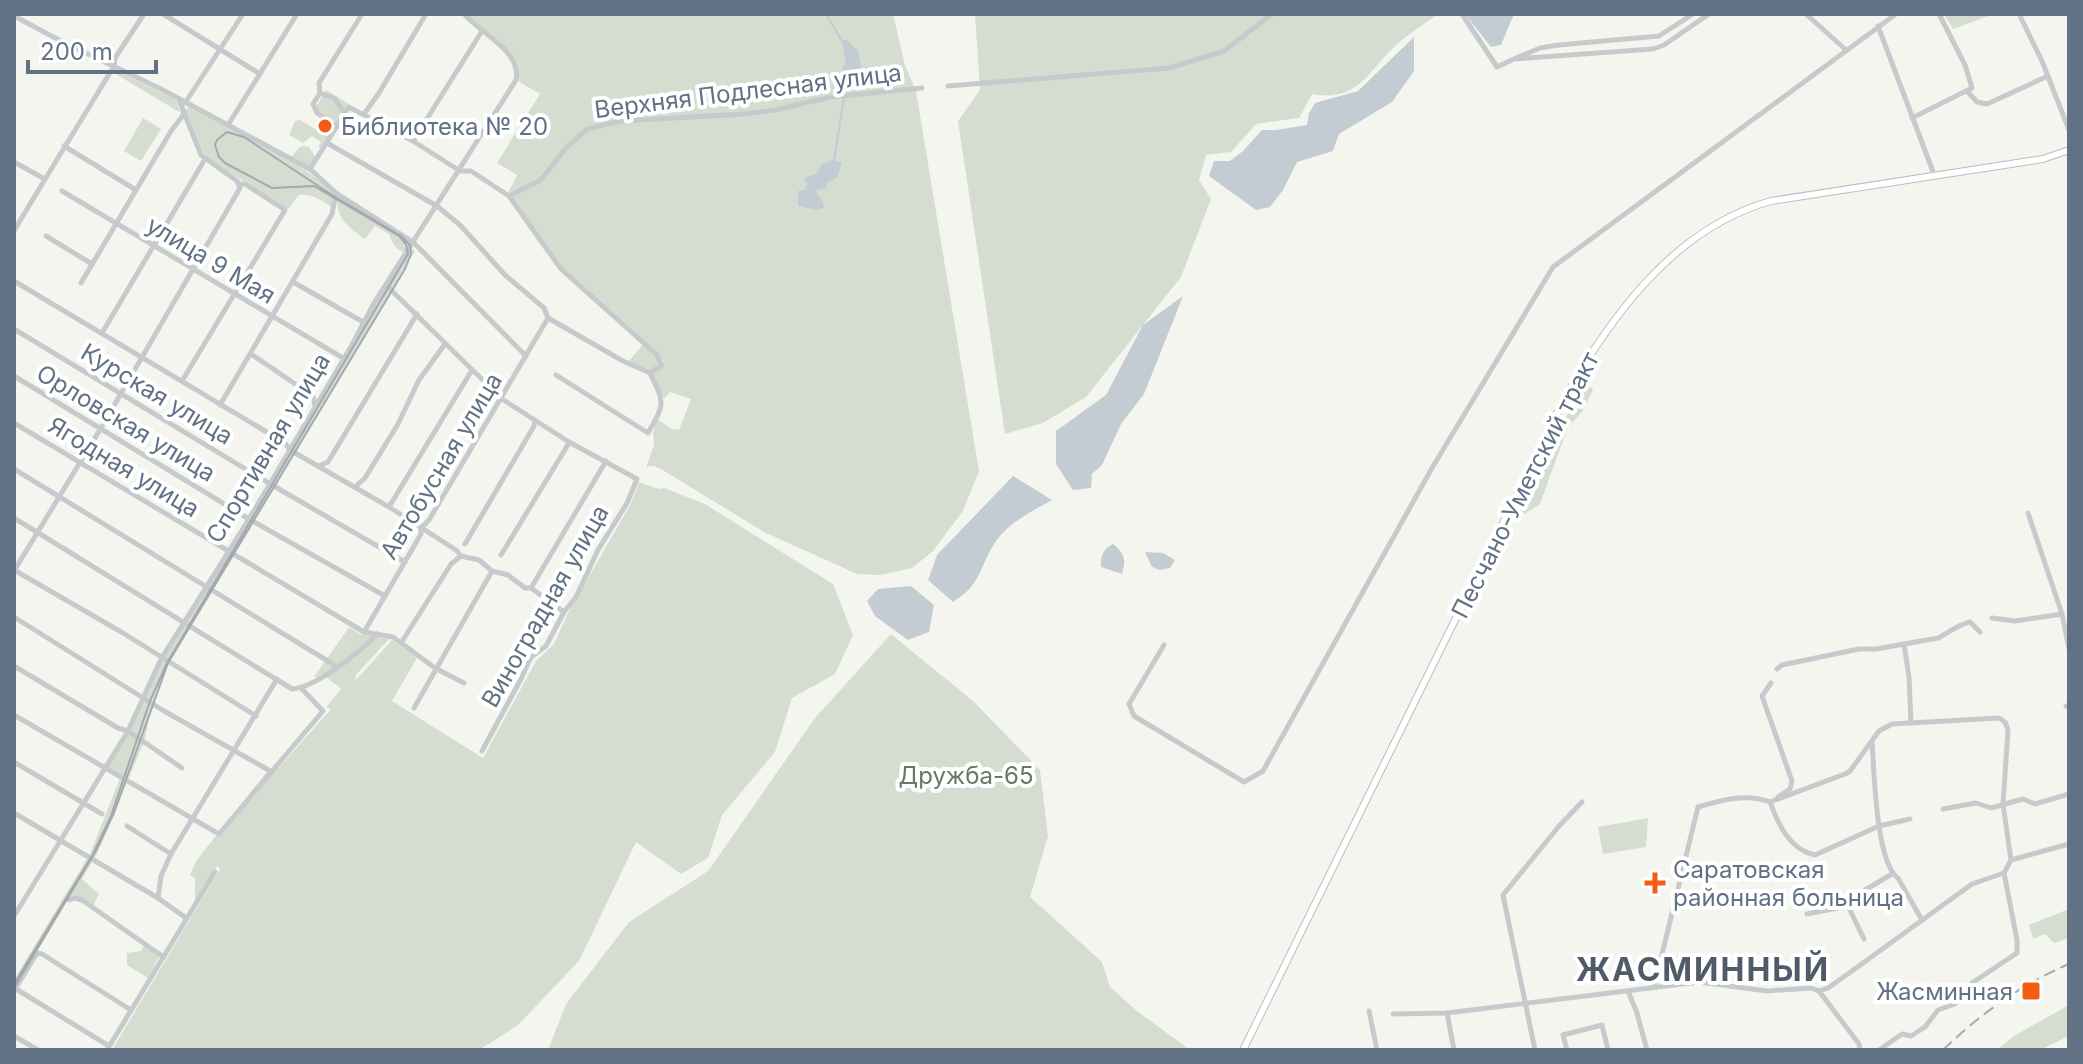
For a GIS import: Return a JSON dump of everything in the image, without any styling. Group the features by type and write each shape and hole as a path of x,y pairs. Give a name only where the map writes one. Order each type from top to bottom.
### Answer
{"main road":[{"name":"Песчано-Уметский тракт","path":"1243,1050 1583,365 1611,326 1670,259 1694,236 1743,208 2043,159 2069,150"}],"street":[{"path":"14,231 144,14"},
{"path":"163,14 260,74"},
{"path":"185,103 243,14"},
{"path":"228,125 297,14"},
{"path":"337,127 317,113 313,104 320,93 319,83 362,14"},
{"path":"364,114 426,14"},
{"name":"Спортивная улица","path":"14,916 128,731 161,659 249,519 363,322 518,76 506,51 464,14"},
{"path":"948,86 1169,68 1224,51 1272,14"},
{"path":"1462,14 1497,67 1540,48 1659,36 1693,14"},
{"path":"1514,59 1653,49 1664,45 1709,14"},
{"path":"1806,14 1846,50"},
{"path":"1164,645 1129,704 1134,716 1244,782 1263,771 1432,468 1553,267 1896,14"},
{"path":"1912,118 1972,88 1965,65 1939,14"},
{"path":"2019,14 2069,130"},
{"path":"14,16 310,169 336,193 413,242 526,356"},
{"path":"1878,26 1935,177"},
{"path":"413,141 482,31"},
{"path":"1967,91 1977,102 1987,104 2048,76"},
{"name":"Верхняя Подлесная улица","path":"509,196 541,180 565,149 587,129 621,121 745,114 831,97 922,88"},
{"path":"320,93 334,98 345,114"},
{"path":"179,99 197,148 205,159 238,183 245,184 285,210 182,381"},
{"path":"310,169 349,107 413,141 460,171 471,171 509,196 561,269 656,354 662,365 650,373"},
{"path":"81,283 184,114"},
{"path":"327,143 437,206 460,225 505,275 544,308 548,318 650,373 663,405 648,433 556,375"},
{"path":"64,146 136,190"},
{"path":"102,333 205,159"},
{"path":"14,162 43,178"},
{"path":"238,183 236,197 195,269 14,571 256,716"},
{"name":"улица 9 Мая","path":"62,191 343,358"},
{"path":"220,405 332,214 336,193"},
{"path":"46,236 92,264"},
{"path":"14,281 285,443 290,450 389,507 461,556 479,560 492,571 508,575 564,612"},
{"path":"293,282 363,322"},
{"path":"386,285 502,399 569,442 606,461 531,588"},
{"path":"320,466 328,462 417,314"},
{"name":"Автобусная улица","path":"364,632 421,534 421,528 429,520 548,318"},
{"name":"Курская улица","path":"14,329 269,484 405,562"},
{"path":"355,487 365,478 398,424 419,380 445,344"},
{"path":"251,354 313,396 315,407"},
{"path":"389,507 472,370"},
{"name":"Орловская улица","path":"14,376 249,519 385,596"},
{"path":"465,544 534,426 535,419"},
{"name":"Ягодная улица","path":"14,423 364,632 393,637 435,668 464,683"},
{"path":"501,555 569,442"},
{"name":"Виноградная улица","path":"482,751 525,667 531,657 546,646 627,503 637,479 606,461"},
{"path":"14,469 336,666"},
{"path":"2028,513 2062,614 2069,649"},
{"path":"14,518 292,689 301,688 336,666 377,634"},
{"path":"401,643 451,564 461,556"},
{"path":"414,708 492,571"},
{"path":"1992,618 2015,621 2062,614"},
{"path":"14,617 143,698 272,772"},
{"path":"1777,669 1782,665 1829,655 1938,638 1958,624 1970,622 1980,632"},
{"path":"1904,644 1911,723"},
{"path":"14,666 128,731 182,768"},
{"path":"158,898 161,876 171,854 277,679"},
{"path":"1770,802 1790,789 1792,781 1762,696 1771,683"},
{"path":"14,715 219,834 323,711 301,688"},
{"path":"1654,987 1698,807 1729,798 1770,802 1845,774 1879,731 1892,724 1993,717 2005,722 2008,730 2003,804 2011,860 2004,873 2017,953 1972,983 1955,1004 1938,1010 1925,1027 1911,1036 1902,1034 1879,1050"},
{"path":"1872,742 1879,826 1892,874 1898,878 1922,920"},
{"path":"14,762 102,814"},
{"path":"1943,809 1976,803 1991,808 2023,799 2035,804 2069,794"},
{"path":"1535,1050 1503,895 1582,802"},
{"path":"1770,802 1778,822 1793,843 1804,853 1815,855 1879,826 1910,819"},
{"path":"14,813 158,898 186,918"},
{"path":"127,826 171,854"},
{"path":"2011,860 2069,844"},
{"path":"131,1010 37,953 15,990 108,1048 215,872"},
{"path":"1819,991 1828,988 1972,884 2004,873"},
{"path":"1807,914 1848,906 1865,890 1892,874"},
{"path":"69,900 82,900 162,956"},
{"path":"1848,906 1864,939"},
{"path":"1393,1014 1447,1013 1699,982 1767,991 1811,988 1819,991 1859,1044 1860,1050"},
{"path":"1628,991 1647,1050"},
{"path":"1369,1011 1377,1050"},
{"path":"1447,1013 1454,1050"},
{"path":"1567,1050 1563,1035 1602,1025 1608,1050"},
{"path":"14,1036 38,1050"}],"green space":[{"path":"465,14 893,14 905,65 916,91 979,471 963,511 932,552 912,568 880,575 857,574 764,532 661,469 646,467 654,445 657,419 679,430 691,399 670,392 664,399 653,374 665,362 650,349 660,366 649,372 628,362 644,343 559,266 508,193 517,175 497,163 540,94 518,81 518,71 508,52"},
{"path":"975,14 1438,14 1398,43 1367,77 1350,90 1339,94 1312,94 1299,118 1256,124 1231,152 1206,155 1199,180 1211,199 1181,277 1086,397 1043,423 1005,434 958,121 980,90"},
{"path":"1944,14 1994,14 1953,29"},
{"path":"117,71 175,99 181,113 114,73"},
{"path":"326,90 349,104 337,124 317,112 316,107"},
{"path":"189,106 301,167 333,193 333,208 317,198 299,195 288,209 208,159 199,146 185,110"},
{"path":"143,118 161,129 141,161 124,151"},
{"path":"300,120 329,137 323,148 318,147 321,142 312,136 303,143 289,135 295,121"},
{"path":"303,146 309,147 316,158 309,166 292,157"},
{"path":"338,197 402,236 408,246 403,252 389,234 375,226 365,239 359,235 338,211"},
{"path":"410,247 415,251 168,663 153,703 144,742 95,858 90,854 120,778 105,768 131,728 163,660"},
{"path":"1585,381 1593,390 1582,412 1568,427 1540,504 1525,514 1518,509"},
{"path":"639,482 705,504 833,584 853,635 835,674 792,698 775,752 722,815 708,858 681,874 636,842 579,961 518,1025 479,1050 112,1050 220,869 217,866 195,901 195,878 190,875 196,861 266,773 275,772 331,709 326,707 341,689 326,677 314,677 349,627 360,634 389,639 356,675 355,681 392,640 417,658 392,701 483,758 536,661 554,644 568,613 630,505"},
{"name":"Дружба-65","path":"891,634 973,701 1040,770 1048,836 1030,897 1102,962 1110,987 1190,1050 548,1050 566,1004 629,922 708,871 815,718"},
{"path":"1648,818 1646,847 1603,854 1598,827"},
{"path":"88,857 93,860 82,879 99,894 93,906 71,897 65,900 14,985 14,980"},
{"path":"2069,909 2069,938 2054,943 2045,934 2033,939 2029,925"},
{"path":"145,945 159,957 148,978 127,965 127,953 141,951"},
{"path":"2069,1005 2069,1036 2040,1050 1997,1050 2014,1036"}],"shaded area":[{"path":"1465,14 1514,14 1501,45 1491,47"},
{"path":"1414,37 1414,71 1392,102 1339,134 1333,151 1297,162 1283,190 1270,207 1256,210 1209,176 1214,161 1230,161 1262,130 1307,125 1315,103 1358,91"},
{"path":"846,39 858,51 863,76 856,88 845,92 841,89 842,67 846,64 842,41"},
{"path":"834,160 842,163 837,178 828,182 826,188 815,190 824,208 816,210 798,206 798,191 805,190 807,185 804,178 816,174 822,164"},
{"path":"1183,296 1144,394 1121,424 1102,465 1092,474 1091,488 1073,490 1056,464 1056,431 1106,395 1143,325"},
{"path":"1013,476 1052,500 1002,534 970,588 953,602 928,580 937,555"},
{"path":"1113,544 1124,557 1122,574 1101,567 1103,554"},
{"path":"1145,552 1163,553 1175,560 1170,568 1160,570 1152,567"},
{"path":"911,586 934,605 929,632 908,640 875,616 867,601 878,589"}],"waterway":[{"path":"827,15 842,41"},
{"path":"834,160 845,92"}],"tram line":[{"path":"14,984 93,854 111,816 150,701 167,663 408,254 406,244 399,236 314,186 272,188 225,163 215,145 227,132 244,137 401,236 410,245 411,254 405,269 168,663 114,813 97,849 14,988"}],"railway":[{"path":"1943,1050 2002,1001 2069,964"}],"place":[{"name":"Библиотека № 20","path":"325,126"},
{"name":"Саратовская районная больница","path":"1655,883"},
{"name":"Жасминная","path":"2031,991"}],"district":[{"name":"ЖАСМИННЫЙ","path":"1703,969"}]}
